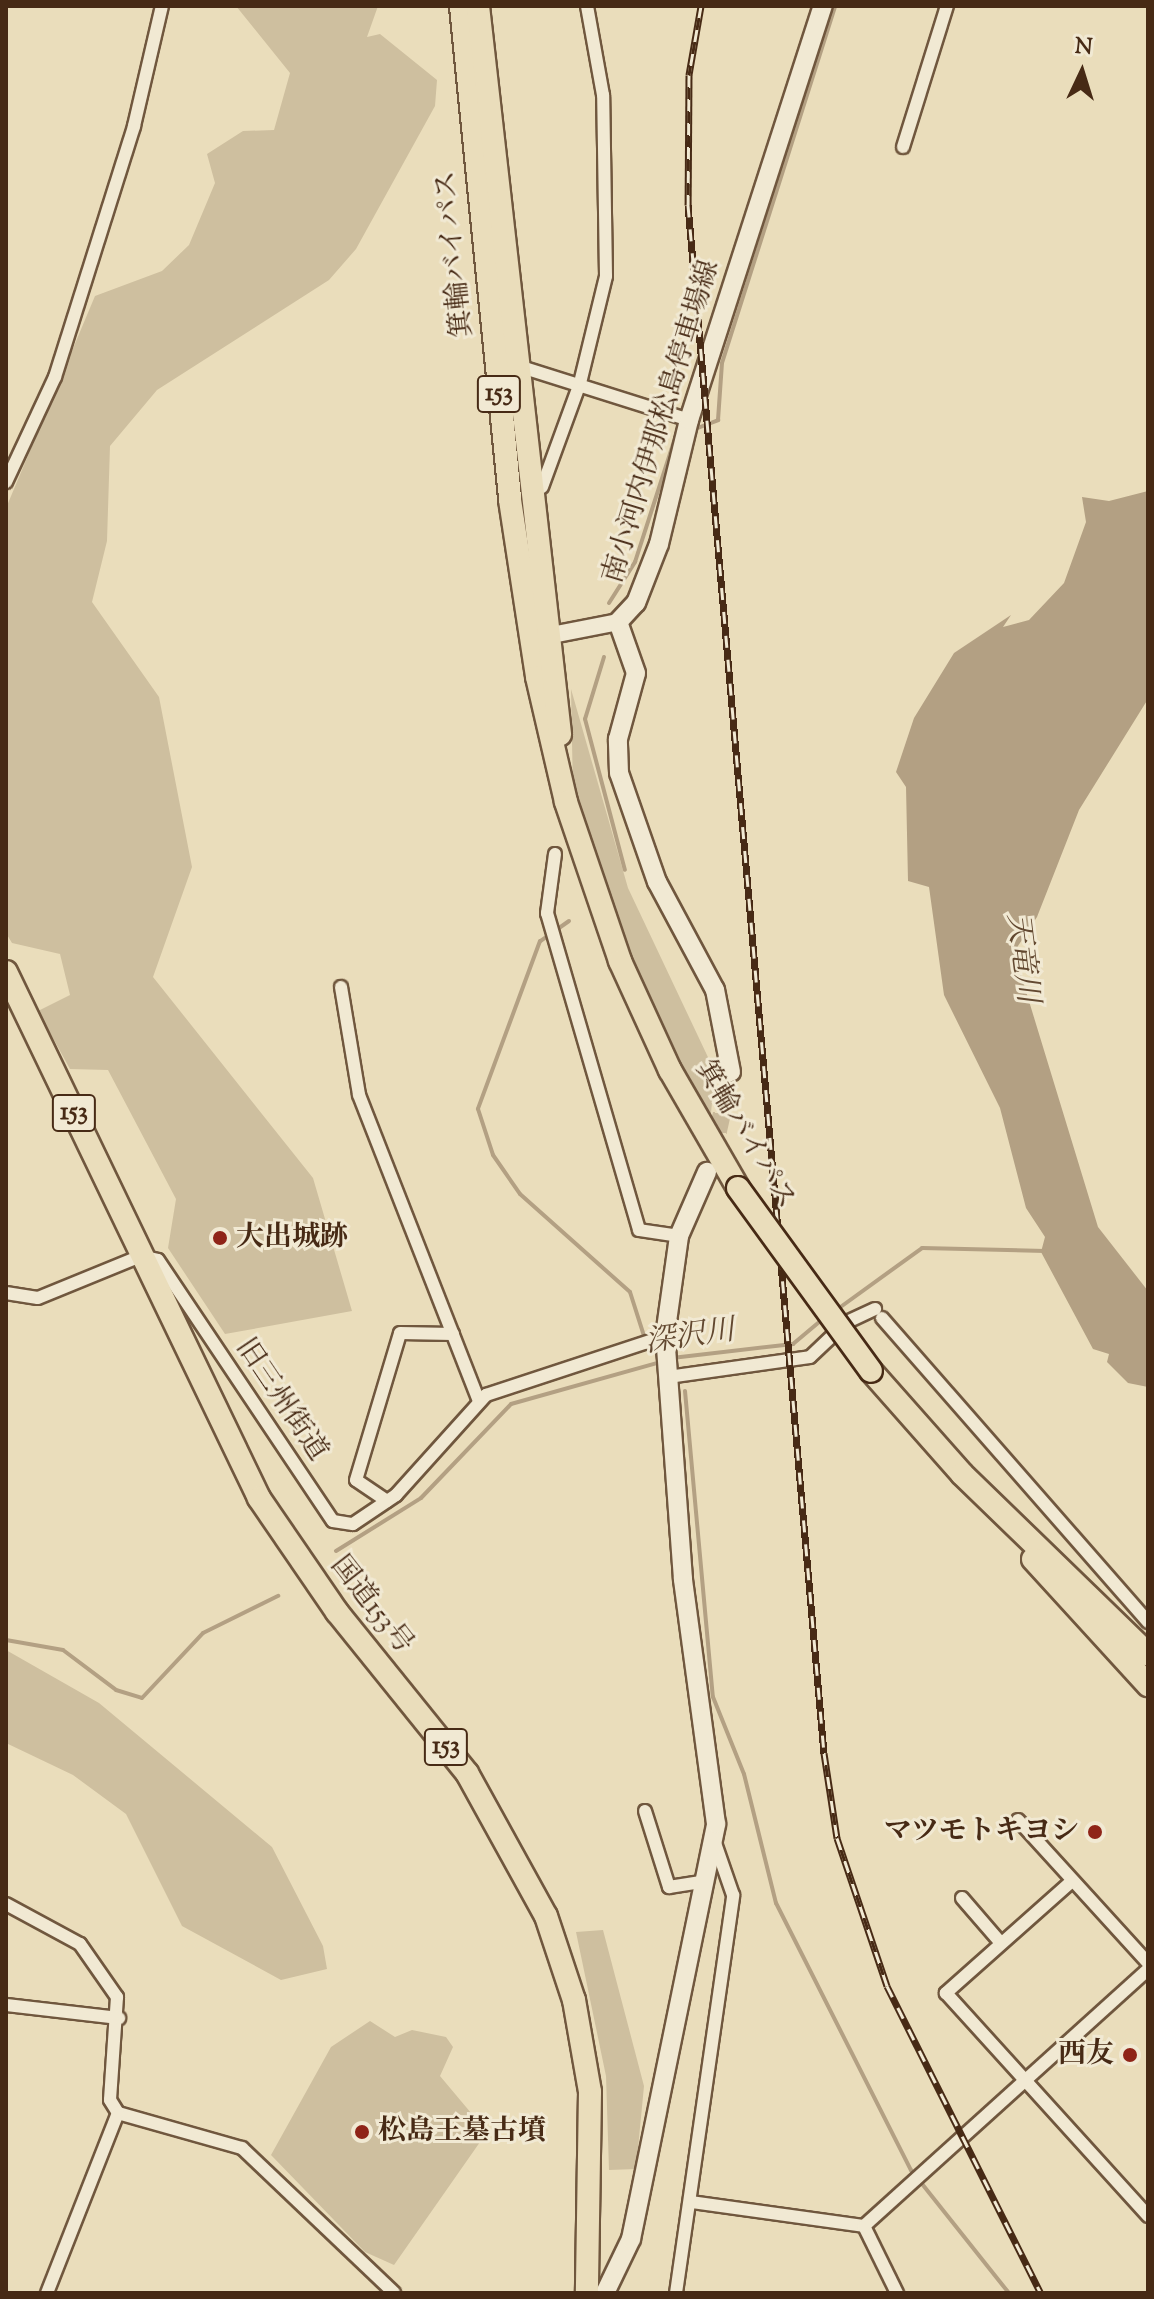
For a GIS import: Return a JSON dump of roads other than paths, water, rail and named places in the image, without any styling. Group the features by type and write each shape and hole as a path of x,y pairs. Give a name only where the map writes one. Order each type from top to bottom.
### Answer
{"highway":[{"name":"箕輪バイパス","path":"461,6 539,638 561,779 620,961 670,1070 738,1188 871,1371 1148,1685"},
{"name":"箕輪バイパス","path":"478,6 539,638"},
{"name":"国道153号","path":"6,972 259,1498 337,1612 467,1773 546,1916 574,2000 590,2092 587,2293"},
{"name":"箕輪バイパス","path":"962,1474 1148,1654"}],"main road":[{"name":"南小河内伊那松島停車場線","path":"731,1072 715,990 657,882 619,773 618,739 636,673 618,622 652,567 689,420 823,6"},
{"path":"605,2293 631,2239 714,1840 715,1792 692,1651 665,1339 679,1236 707,1172"}],"street":[{"path":"6,482 55,377 134,126 162,6"},
{"path":"542,487 580,383 606,276 603,95 587,6"},
{"path":"903,147 947,6"},
{"path":"515,365 580,383 689,420"},
{"path":"539,638 618,622"},
{"path":"555,854 547,913 639,1230 679,1236"},
{"path":"341,987 359,1095 479,1401"},
{"path":"6,1293 38,1298 141,1256"},
{"name":"旧三州街道","path":"141,1256 158,1260 333,1521 353,1524 392,1498 479,1401 515,1381 665,1339"},
{"path":"667,1373 810,1357 847,1322 879,1314 1148,1622"},
{"path":"392,1498 356,1480 400,1333 453,1334"},
{"path":"645,1811 669,1887 706,1881"},
{"path":"1018,1820 1148,1963"},
{"path":"676,2293 733,1895 714,1840"},
{"path":"1072,1881 946,1993 1148,2216"},
{"path":"962,1898 1000,1942"},
{"path":"6,1904 80,1944 117,1997 119,2018 110,2100 118,2113 242,2148 394,2293"},
{"path":"864,2226 1148,1969"},
{"path":"6,2005 119,2018"},
{"path":"47,2293 118,2113"},
{"path":"691,2202 864,2226"},
{"path":"864,2226 897,2293"}],"waterway":[{"path":"695,429 718,420 722,363 835,6"},
{"path":"609,603 635,562 677,432"},
{"path":"604,657 585,719 625,870"},
{"path":"569,921 540,941 478,1109 493,1155 520,1194 630,1292 644,1336"},
{"name":"深沢川","path":"835,1311 922,1248 1045,1251"},
{"name":"深沢川","path":"672,1358 793,1344 824,1318"},
{"name":"深沢川","path":"336,1551 421,1498 511,1404 660,1362"},
{"path":"685,1391 713,1697 744,1774 776,1903 911,2170 1009,2293"},
{"name":"深沢川","path":"6,1640 63,1650 116,1690 142,1698 203,1633 278,1596"}],"tunnel":[{"path":"712,1158 731,1072"}],"railway":[{"path":"701,6 689,75 688,205 824,1753 837,1838 887,1986 1041,2293"}],"place":[{"name":"大出城跡","path":"220,1238"},
{"name":"マツモトキヨシ","path":"1095,1832"},
{"name":"西友","path":"1130,2055"},
{"name":"松島王墓古墳","path":"362,2132"}],"water label":[{"name":"天竜川","path":"1021,958"}]}
